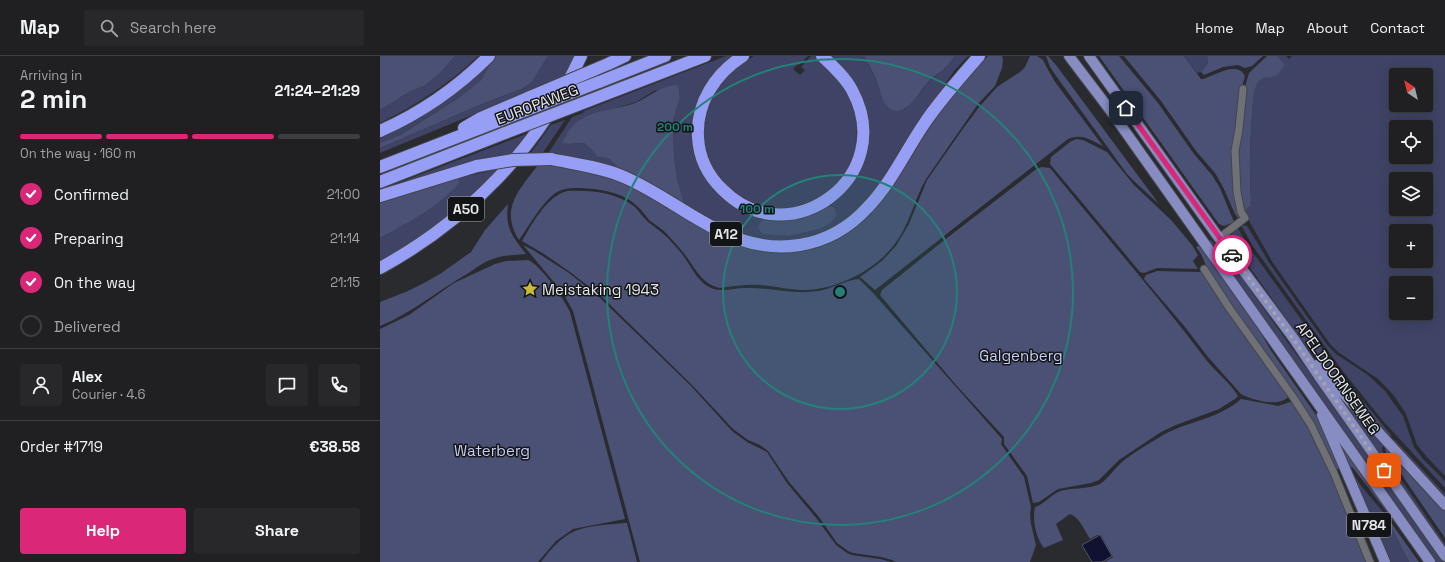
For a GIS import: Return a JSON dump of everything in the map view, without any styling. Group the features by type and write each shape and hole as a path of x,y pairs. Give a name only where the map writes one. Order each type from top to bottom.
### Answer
{"highway":[{"path":"380,131 403,120 442,97 466,78 489,56"},
{"name":"A50","path":"380,268 409,252 461,213 490,188 521,152 539,127 564,90 581,56"},
{"path":"423,150 481,118 625,56"},
{"name":"EUROPAWEG","path":"380,167 665,56"},
{"name":"EUROPAWEG","path":"380,182 705,56"},
{"path":"743,56 718,78 704,101 698,123 700,152 713,179 730,197 743,205 757,210 778,214 803,210 827,200 839,191 848,181 858,163 863,140 862,120 859,104 848,83 835,67 822,56"},
{"name":"A12","path":"380,196 477,166 513,160 551,159 596,168 623,177 665,198 722,232 751,243 777,247 806,244 821,240 843,229 869,207 937,105 979,56"}],"main road":[{"name":"APELDOORNSEWEG","path":"1069,56 1110,110 1430,562"},
{"name":"APELDOORNSEWEG","path":"1089,56 1294,340 1445,556"},
{"name":"N784","path":"1294,340 1445,505"},
{"name":"N784","path":"1318,405 1385,562"}],"street":[{"path":"1219,238 1245,218 1241,212 1237,192 1235,151 1243,89"},
{"path":"1204,269 1311,425 1334,473 1370,562"}],"shaded area":[{"path":"455,56 478,56 444,85 406,109 380,123 380,110 411,91 424,86 440,73"},
{"path":"548,56 576,56 565,77 380,153 380,148 522,89 532,82"},
{"path":"726,56 737,56 705,88 701,166 768,217 780,235 790,236 819,229 826,206 831,202 867,129 828,56 864,56 874,75 882,98 904,109 918,96 929,81 944,69 955,56 968,56 954,71 871,196 840,225 805,240 762,241 732,232 685,206 677,179 674,157 673,120 680,98 679,88 654,91 636,102 582,118 565,136 563,143 584,143 597,157 608,158 624,173 547,155 572,117"},
{"path":"754,56 808,56 793,69 800,75 805,70 801,67 811,56 815,56 838,79 846,89 851,100 856,123 856,145 854,157 847,171 837,184 825,194 811,202 780,208 764,207 749,202 720,179 708,160 704,145 703,130 710,101 719,85 739,66"},
{"path":"1184,56 1207,56 1208,63 1201,72 1197,73"},
{"path":"1277,56 1286,56 1289,59 1292,56 1445,56 1445,476 1417,445 1406,414 1395,397 1378,379 1338,352 1330,344 1273,263 1244,212 1250,206 1251,200 1250,168 1253,98 1258,81 1268,76 1273,77 1285,64"},
{"path":"491,62 481,80 457,99 402,134 380,143 380,137 390,133"},
{"path":"565,120 542,154 530,154 551,125"},
{"path":"529,133 511,156 380,190"},
{"path":"500,169 487,183 434,229 380,262 380,238 426,211 458,178"},
{"path":"1241,225 1247,226 1270,264 1328,346 1336,354 1368,375 1385,391 1403,416 1414,447 1423,459 1445,481 1445,488 1383,421 1342,370 1252,245"},
{"path":"1237,227 1249,247 1339,372 1391,435 1390,438 1305,345 1231,241 1232,234"},
{"path":"1211,240 1227,257 1444,562 1436,562 1208,242"},
{"path":"1323,375 1384,444 1382,448 1383,453 1445,544 1445,549"},
{"path":"1395,440 1445,494 1445,498 1392,441"},
{"path":"1351,471 1362,487 1384,513 1409,562 1391,562"},
{"path":"1100,535 1112,556 1102,562 1092,562 1082,545"}],"green space":[{"path":"380,56 455,56 440,73 424,86 411,91 380,110"},
{"path":"496,56 548,56 532,82 522,89 380,148 380,143 402,134 457,99 481,80"},
{"path":"864,56 955,56 943,70 930,80 910,104 899,111 893,110 885,103 874,75"},
{"path":"988,56 1002,56 1003,60 1002,68 995,86 978,104 926,179 904,230 899,238 886,254 877,262 866,270 843,282 818,289 806,290 755,285 740,285 720,288 713,286 702,278 671,238 649,220 631,201 618,194 603,190 580,188 564,189 554,194 544,203 519,240 513,229 511,209 514,200 538,165 562,166 578,169 622,181 748,248 776,252 845,233 943,106"},
{"path":"1030,56 1037,56 1043,60 1055,82 1103,146 1082,137 1073,137 1068,139 875,290 860,277 882,261 896,246 909,224 927,180 962,130 997,87 1025,67"},
{"path":"1046,56 1048,56 1056,65 1159,204 1127,174 1050,67"},
{"path":"1099,56 1119,56 1158,103 1194,154 1212,175 1220,188 1234,222 1224,226 1219,224"},
{"path":"1124,56 1184,56 1201,79 1231,69 1241,71 1245,76 1238,110 1237,127 1240,215 1238,218 1215,173 1196,151 1161,101"},
{"path":"1207,56 1263,56 1252,66 1245,68 1238,65 1223,67 1204,75 1201,72 1208,63"},
{"path":"1267,56 1277,56 1285,64 1277,75 1261,79 1257,84 1255,91 1253,99 1250,146 1251,200 1250,206 1244,212 1239,192 1236,152 1244,90 1249,73"},
{"path":"677,85 679,88 680,98 673,120 674,157 677,179 685,206 624,173 608,158 597,157 584,143 562,143 573,126 587,116 635,103 665,87"},
{"path":"1076,139 1083,140 1107,152 1134,185 1172,221 1192,245 1198,255 1193,261 1198,269 1157,268 1144,273 1140,272 1050,164 1051,157"},
{"name":"Galgenberg","path":"1041,167 1050,168 1147,285 1208,362 1238,396 1219,409 1161,432 1119,460 1099,480 1091,483 1058,489 1039,502 1033,503 1027,476 1004,444 1004,437 956,385 880,295 882,290 947,238 1035,170"},
{"path":"458,178 459,183 442,200 422,214 380,238 380,202"},
{"path":"568,191 603,193 628,202 635,207 647,221 670,240 682,254 699,279 708,287 714,289 754,288 790,292 809,292 823,290 859,279 1002,439 1001,444 1024,477 1031,507 1031,524 1036,545 1030,562 895,562 881,557 853,553 837,543 819,517 789,482 768,451 760,445 748,440 733,429 692,385 600,295 544,254 522,241 535,219 547,204 553,198"},
{"path":"508,204 507,212 509,226 513,237 526,254 510,255 486,262 403,315 380,326 380,302 424,283 440,274 471,252 485,230"},
{"path":"826,206 833,207 836,215 830,223 819,229 790,236 763,234 758,228 759,225 768,217"},
{"path":"523,245 569,273 599,297 691,386 732,431 747,442 767,452 787,483 817,519 836,545 852,555 891,562 640,562 573,311 563,293"},
{"path":"1200,245 1253,319 1270,349 1316,415 1325,431 1341,469 1335,469 1270,359 1211,277 1201,254 1196,247"},
{"name":"Waterberg","path":"528,260 539,268 558,291 570,312 625,519 573,529 556,541 538,562 380,562 380,329 409,315 454,283 469,276 495,264 506,261"},
{"path":"1157,271 1201,272 1289,396 1285,400 1279,402 1266,402 1252,399 1241,394 1208,357 1185,327 1144,279 1146,275"},
{"path":"1241,399 1278,406 1290,402 1295,404 1309,426 1368,562 1105,562 1113,557 1101,535 1097,535 1090,539 1079,521 1070,514 1056,524 1063,540 1044,548 1041,544 1035,529 1035,507 1062,490 1090,487 1100,484 1106,480 1124,460 1163,435 1223,411"},
{"path":"1330,427 1426,562 1423,562 1397,525 1353,468 1349,466"},
{"path":"1386,446 1445,510 1445,538 1386,452"},
{"path":"1384,513 1419,562 1409,562"},
{"path":"627,523 637,562 541,562 560,540 575,531 593,526"}],"way so far":[{"path":"1232,255 1294,340 1384,470"}],"place":[{"name":"Meistaking 1943","path":"530,289"}],"route":[{"path":"1126,108 1232,255"}]}
